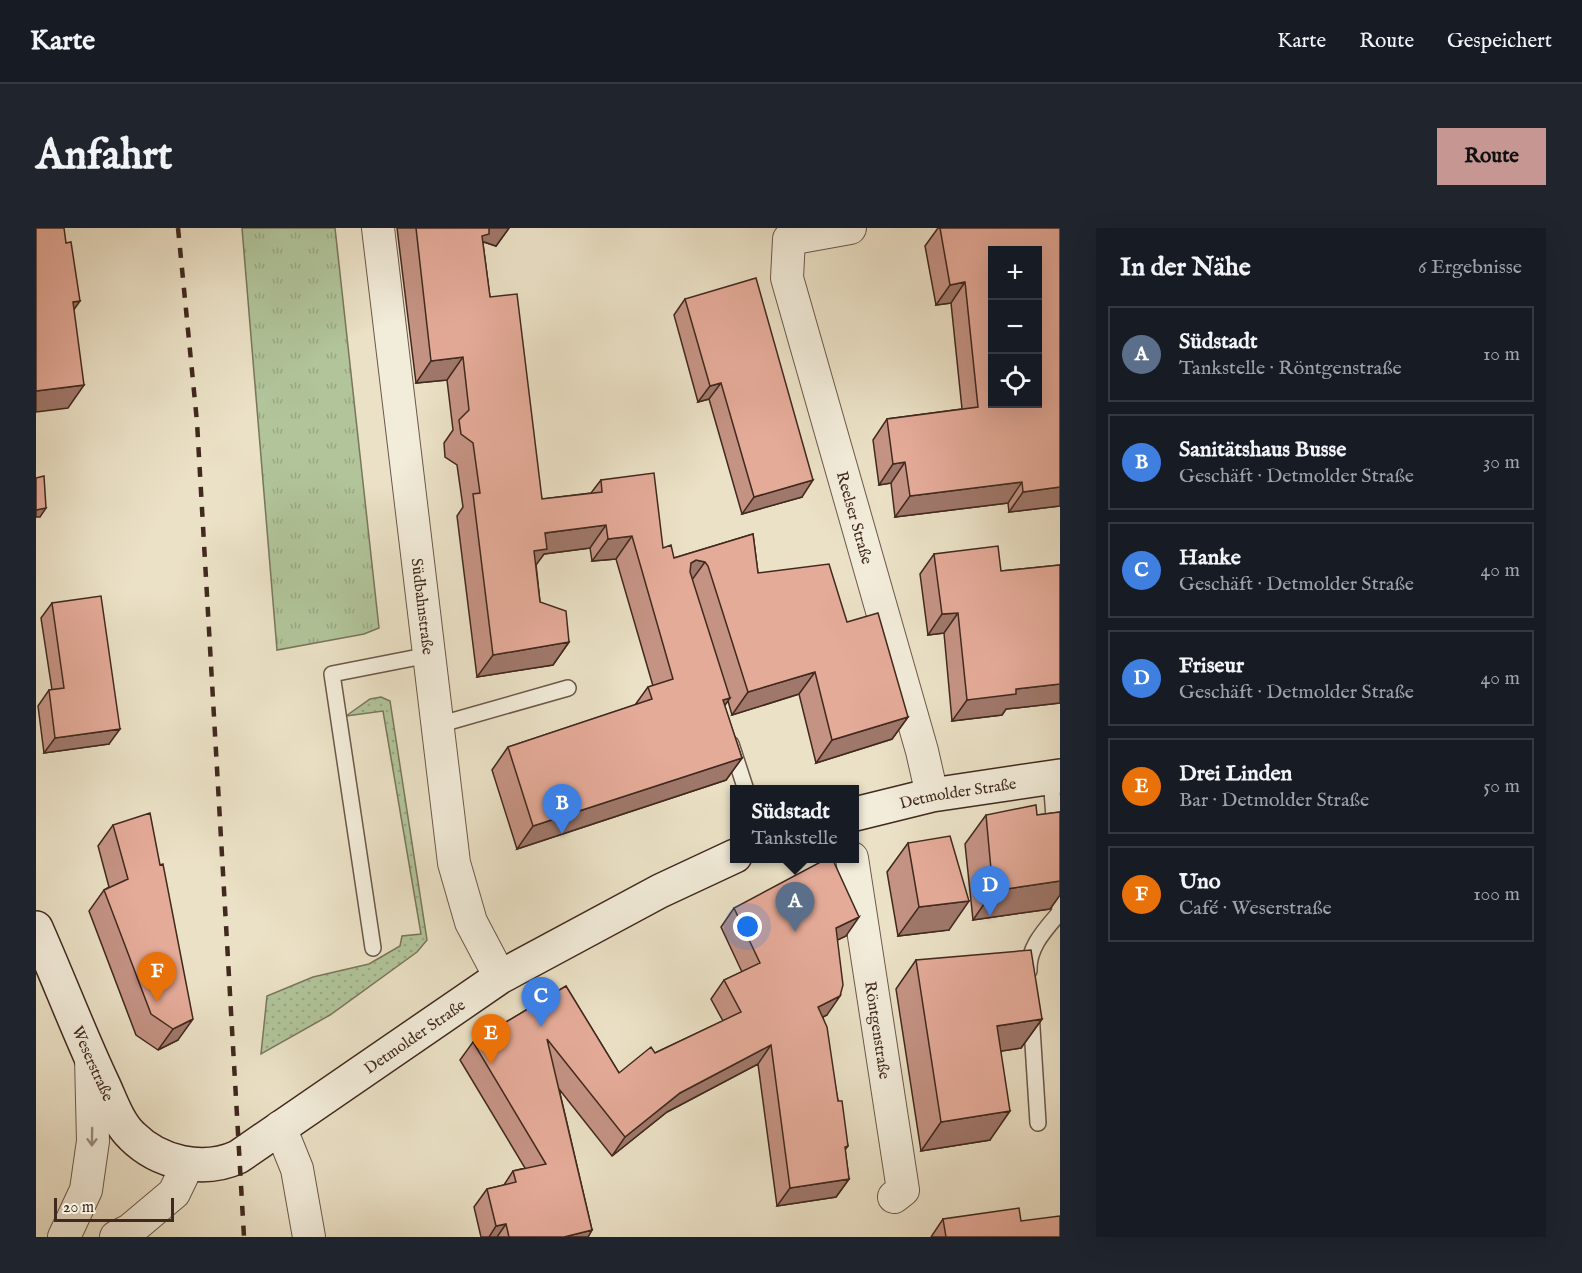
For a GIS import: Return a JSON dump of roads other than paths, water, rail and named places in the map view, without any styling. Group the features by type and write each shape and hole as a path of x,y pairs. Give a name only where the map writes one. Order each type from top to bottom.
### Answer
{"main road":[{"name":"Detmolder Straße","path":"859,813 932,795 1055,777"},
{"name":"Detmolder Straße","path":"188,1164 224,1163 500,977 660,891 730,858"},
{"name":"Weserstraße","path":"36,928 91,1058 116,1112 130,1135 146,1149 170,1160 188,1164"}],"street":[{"name":"Südbahnstraße","path":"378,228 454,862 471,922 500,977"},
{"name":"Reelser Straße","path":"850,228 789,239 787,278 922,751 932,795"},
{"name":"Röntgenstraße","path":"853,863 903,1190 894,1197"},
{"path":"64,1237 86,1190 93,1141 91,1058"},
{"path":"280,1127 297,1169 309,1237"},
{"path":"116,1237 130,1230 174,1193 188,1164"}],"lane":[{"path":"373,948 333,674 429,655"},
{"path":"438,725 568,688"},
{"path":"725,724 745,785"},
{"path":"1055,777 1056,841"},
{"path":"1038,1123 1028,957 1039,938 1060,912 1057,865"}],"railway":[{"path":"178,228 197,422 244,1237"}],"place":[{"name":"Sanitätshaus Busse","path":"562,834"},
{"name":"Friseur","path":"990,916"},
{"name":"Südstadt","path":"795,932"},
{"name":"Uno","path":"157,1002"},
{"name":"Hanke","path":"541,1027"},
{"name":"Drei Linden","path":"491,1064"}]}
